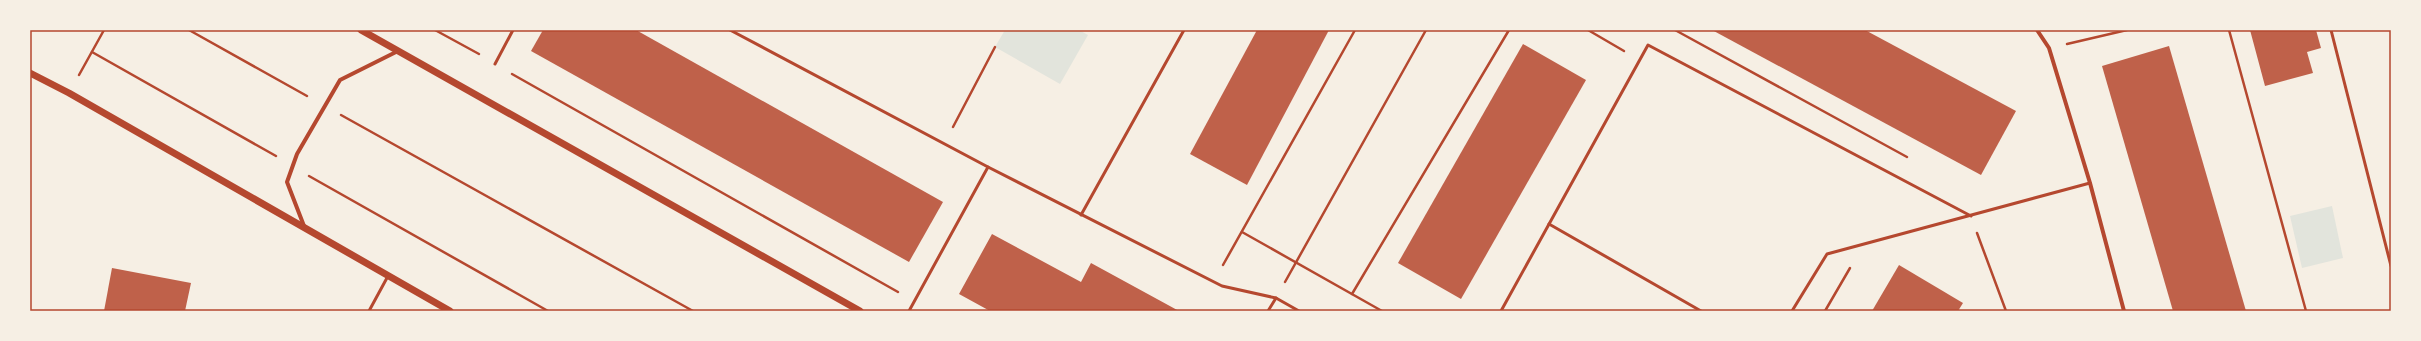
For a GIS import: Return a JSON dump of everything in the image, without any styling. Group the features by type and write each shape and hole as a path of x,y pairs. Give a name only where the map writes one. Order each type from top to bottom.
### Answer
{"street":[{"path":"361,30 860,311"},
{"path":"2037,30 2049,48 2090,183 2124,311"},
{"path":"306,230 287,182 293,166 324,105 340,80 398,51"},
{"path":"30,73 69,93 306,230 450,311"}],"lane":[{"path":"495,64 513,30"},
{"path":"730,30 945,142 988,167 1213,282 1222,286 1276,298 1299,311"},
{"path":"1081,215 1184,30"},
{"path":"2331,30 2391,266"},
{"path":"1501,311 1648,45 1971,216"},
{"path":"910,311 988,167"},
{"path":"1792,311 1827,254 2090,183"},
{"path":"1549,224 1701,311"},
{"path":"368,311 388,276"},
{"path":"1268,311 1276,298"}],"path":[{"path":"69,93 104,30"},
{"path":"189,30 693,311"},
{"path":"435,30 914,302"},
{"path":"1213,282 1355,30"},
{"path":"1276,298 1426,30"},
{"path":"1352,294 1509,30"},
{"path":"1588,30 1640,60"},
{"path":"1675,30 1907,157"},
{"path":"2049,48 2127,30"},
{"path":"2229,30 2306,311"},
{"path":"945,142 996,46"},
{"path":"92,52 548,311"},
{"path":"1971,216 2006,311"},
{"path":"1242,232 1382,311"},
{"path":"1825,311 1865,244"}],"shaded area":[{"path":"1005,30 1079,30 1088,35 1060,84 995,47"},
{"path":"2332,206 2343,258 2302,268 2290,216"}],"building":[{"path":"543,30 636,30 943,202 909,262 531,51"},
{"path":"1257,30 1329,30 1247,185 1190,154"},
{"path":"1712,30 1865,30 2016,111 1981,175"},
{"path":"2250,30 2316,30 2321,48 2307,52 2313,73 2265,86"},
{"path":"1523,44 1586,80 1461,299 1398,263"},
{"path":"2169,46 2246,311 2173,311 2102,66"},
{"path":"992,234 1081,282 1091,263 1179,311 990,311 959,294"},
{"path":"1899,265 1963,303 1958,311 1872,311"},
{"path":"112,268 191,283 185,311 104,311"}]}
